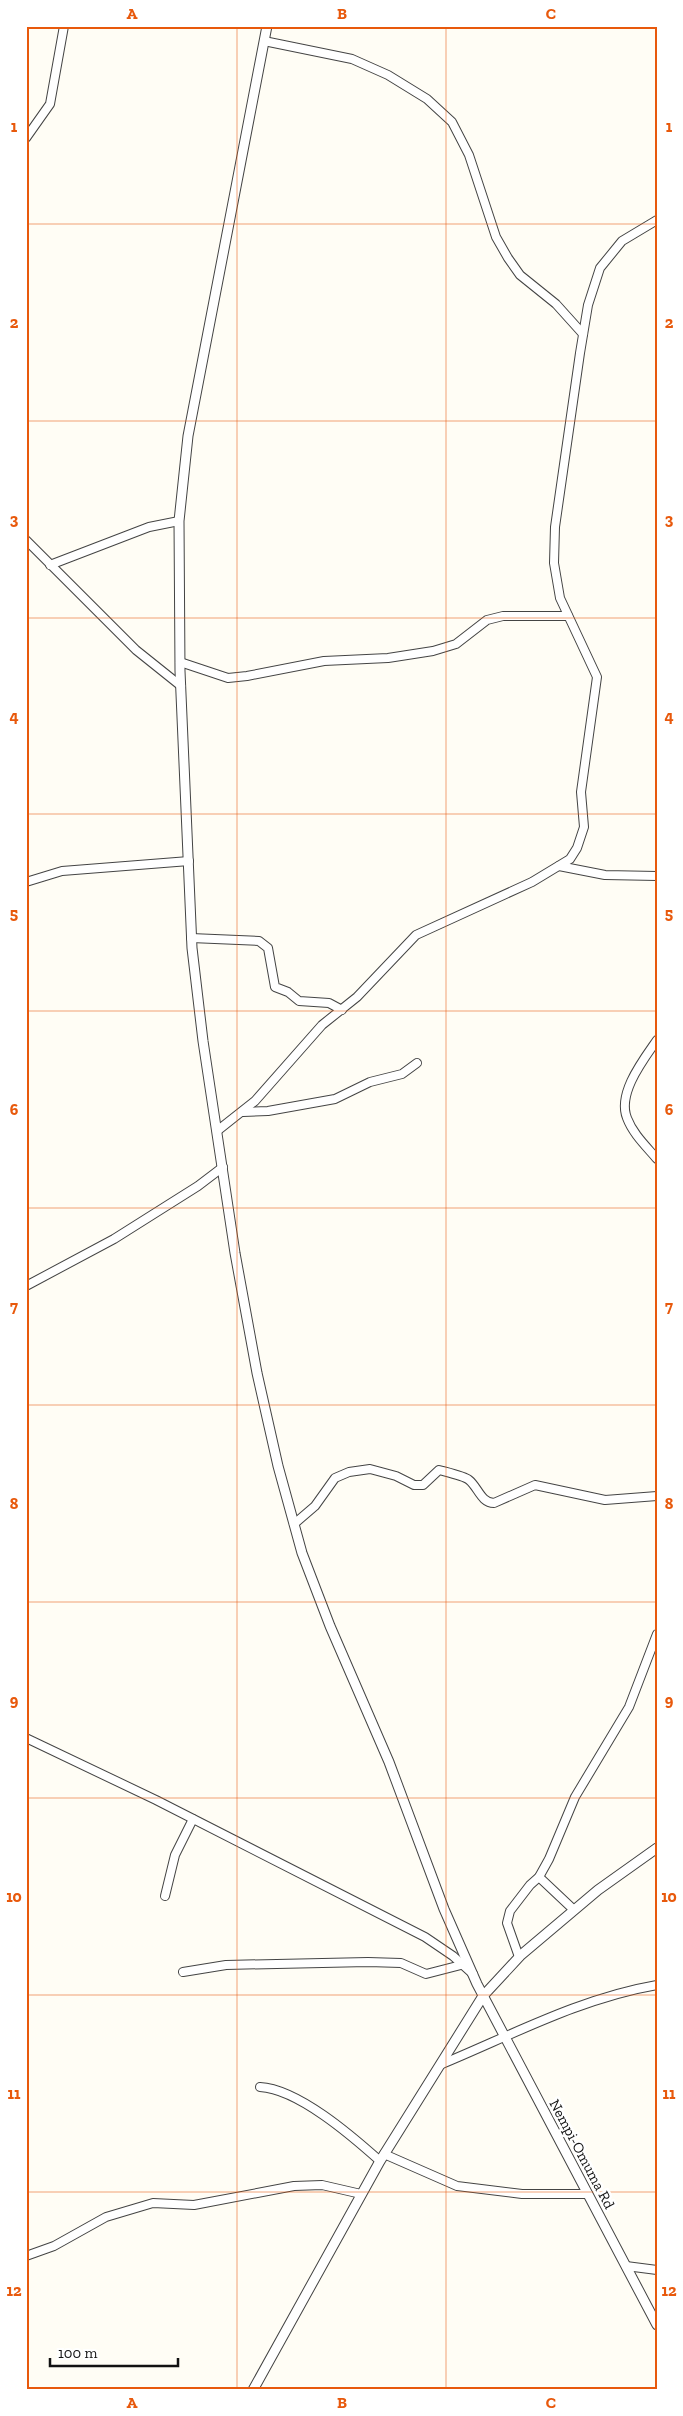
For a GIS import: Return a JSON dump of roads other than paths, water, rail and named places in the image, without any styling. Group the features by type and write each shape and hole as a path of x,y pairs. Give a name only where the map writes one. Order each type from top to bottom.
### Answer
{"street":[{"path":"26,138 50,104 64,26"},
{"name":"Nempi-Omuma Rd","path":"267,26 188,436 179,521 180,662 191,938 202,1032 216,1131 224,1167 235,1253 257,1373 294,1524 302,1553 330,1626 389,1762 444,1909 483,1996 657,2325"},
{"path":"264,41 352,59 388,75 427,99 446,116 452,122 469,155 496,237 508,258 520,275 556,304 584,334"},
{"path":"216,1131 243,1112 322,1024 342,1010 395,959 416,935 532,882 570,859 577,848 584,827 581,792 597,677 560,598 554,563 555,527 588,305 600,268 622,241 657,220"},
{"path":"50,565 149,527 179,521"},
{"path":"26,540 136,650 181,686"},
{"path":"180,662 228,678 324,661 388,658 433,651 456,644 487,620 503,616 568,616"},
{"path":"26,882 62,871 189,861"},
{"path":"559,866 605,875 657,876"},
{"path":"191,938 259,941 268,948 275,987 288,992 299,1001 329,1003 342,1010"},
{"path":"657,1040 632,1077 624,1103 626,1117 636,1135 657,1159"},
{"path":"243,1112 335,1099 370,1082 402,1074 417,1063"},
{"path":"26,1286 114,1239 198,1186 224,1167"},
{"path":"294,1524 315,1506 335,1478 349,1472 370,1469 396,1476 414,1485 424,1485 439,1470 468,1479 482,1497 490,1503 535,1485 605,1500 657,1496"},
{"path":"519,1957 507,1923 510,1911 523,1892 539,1877 549,1859 575,1797 629,1707 657,1634"},
{"path":"26,1738 193,1819 425,1937 453,1956 473,1974"},
{"path":"165,1896 175,1856 193,1819"},
{"path":"253,2390 382,2158 483,1996 519,1957 574,1910 598,1890 657,1848"},
{"path":"539,1877 574,1910"},
{"path":"183,1972 226,1965 368,1962 401,1963 426,1974 461,1965"},
{"path":"442,2064 556,2014 623,1991 657,1986"},
{"path":"260,2087 278,2090 295,2098 382,2158 457,2186 522,2194 588,2194"},
{"path":"26,2256 54,2246 106,2217 153,2203 194,2205 294,2186 322,2185 361,2194"},
{"path":"626,2266 657,2270"}]}
